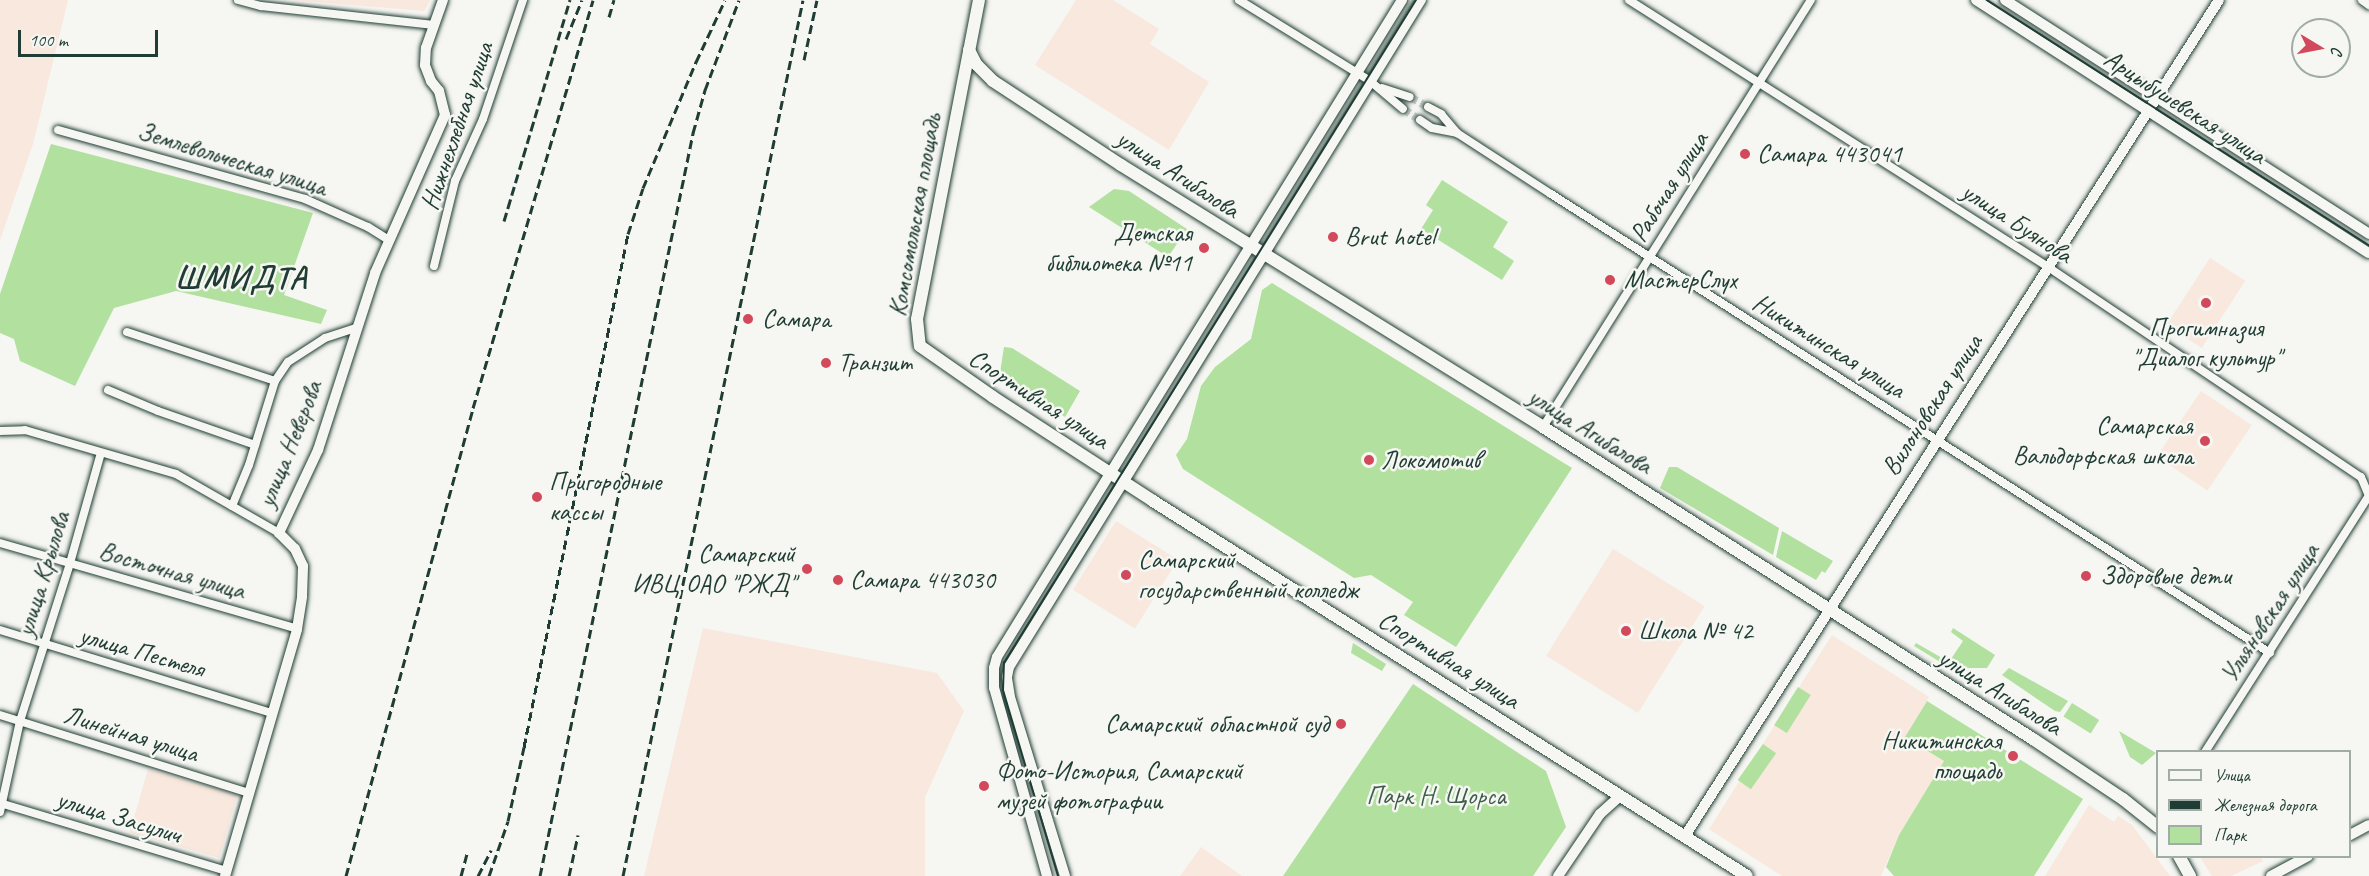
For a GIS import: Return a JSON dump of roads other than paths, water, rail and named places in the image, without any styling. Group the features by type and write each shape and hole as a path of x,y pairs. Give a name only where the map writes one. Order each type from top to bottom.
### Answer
{"main road":[{"name":"улица Неверова","path":"226,874 297,629 303,566 295,549 279,533 318,450 356,328 389,240 445,115 439,91 431,81 425,65 426,48 443,0"},
{"name":"Комсомольская площадь","path":"945,365 920,346 916,323 979,0"},
{"path":"1047,876 994,688 994,668 1002,646 1402,0"},
{"path":"1065,876 1010,697 1007,677 1013,656 1263,254 1374,84 1421,0"},
{"name":"Арцыбушевская улица","path":"1977,0 2369,253"},
{"name":"Арцыбушевская улица","path":"2005,0 2369,234"},
{"name":"Вилоновская улица","path":"1685,836 2219,0"},
{"name":"улица Агибалова","path":"969,50 976,64 993,81 1134,174 1543,427 1828,611 2033,739 2123,798 2156,825"},
{"path":"960,96 964,88 976,79 993,81"},
{"name":"Спортивная улица","path":"945,365 1685,836 1735,872 1747,876"},
{"path":"1558,876 1600,814 1621,795"},
{"path":"2351,834 2369,825"},
{"path":"2180,858 2190,876"},
{"path":"2271,876 2304,858"}],"street":[{"path":"238,0 261,6 434,24"},
{"name":"Нижнехлебная улица","path":"434,266 455,181 483,118 524,0"},
{"path":"1239,0 1374,84 1403,109"},
{"name":"улица Буянова","path":"1629,0 2048,267 2361,477 2369,496"},
{"name":"Рабочая улица","path":"1543,427 1811,0"},
{"path":"2362,0 2369,5"},
{"path":"1374,84 1410,97"},
{"name":"Никитинская улица","path":"1428,107 1441,114 1457,133 2270,653"},
{"name":"Никитинская улица","path":"1420,120 1432,128 1457,133"},
{"name":"Землевольческая улица","path":"58,130 305,199 368,227 389,240"},
{"path":"232,506 255,445 275,381 288,362 324,338 356,328"},
{"path":"126,332 275,381"},
{"path":"108,390 158,411 255,445"},
{"path":"0,431 25,430 176,474 279,533"},
{"name":"улица Крылова","path":"1,806 20,721 70,563 101,453"},
{"name":"Ульяновская улица","path":"2206,750 2369,496"},
{"name":"Восточная улица","path":"0,543 297,629"},
{"name":"улица Пестеля","path":"0,630 272,713"},
{"name":"Линейная улица","path":"0,716 249,793"},
{"name":"улица Засулич","path":"1,806 226,874"}],"tunnel":[{"path":"1410,97 1428,107"},
{"path":"1403,109 1420,120"}],"tram line":[{"path":"1058,876 1003,690 1004,663 1416,0"},
{"path":"1987,0 2369,245"}],"railway":[{"path":"504,221 570,0"},
{"path":"566,39 582,0"},
{"path":"346,876 473,408 593,0"},
{"path":"609,17 614,0"},
{"path":"489,876 508,821 628,234 643,188 725,0"},
{"path":"540,876 693,133 705,90 739,0"},
{"path":"623,876 803,0"},
{"path":"804,60 817,0"},
{"path":"569,876 578,835"},
{"path":"478,876 491,850"},
{"path":"461,876 467,853"}],"place":[{"name":"Самара 443041","path":"1745,154"},
{"name":"Brut hotel","path":"1333,237"},
{"name":"Детская библиотека №11","path":"1204,248"},
{"name":"МастерСлух","path":"1610,280"},
{"name":"Прогимназия \"Диалог культур\"","path":"2206,303"},
{"name":"Самара","path":"748,319"},
{"name":"Транзит","path":"826,363"},
{"name":"Самарская Вальдорфская школа","path":"2205,441"},
{"name":"Локомотив","path":"1369,460"},
{"name":"Пригородные кассы","path":"537,497"},
{"name":"Самарский ИВЦ ОАО \"РЖД\"","path":"807,569"},
{"name":"Самарский государственный колледж","path":"1126,575"},
{"name":"Здоровые дети","path":"2086,576"},
{"name":"Самара 443030","path":"838,580"},
{"name":"Школа № 42","path":"1626,631"},
{"name":"Самарский областной суд","path":"1341,724"},
{"name":"Никитинская площадь","path":"2013,756"},
{"name":"Фото-История, Самарский музей фотографии","path":"984,786"}],"district":[{"name":"ШМИДТА","path":"241,278"}],"park label":[{"name":"Парк Н. Щорса","path":"1436,796"}]}
